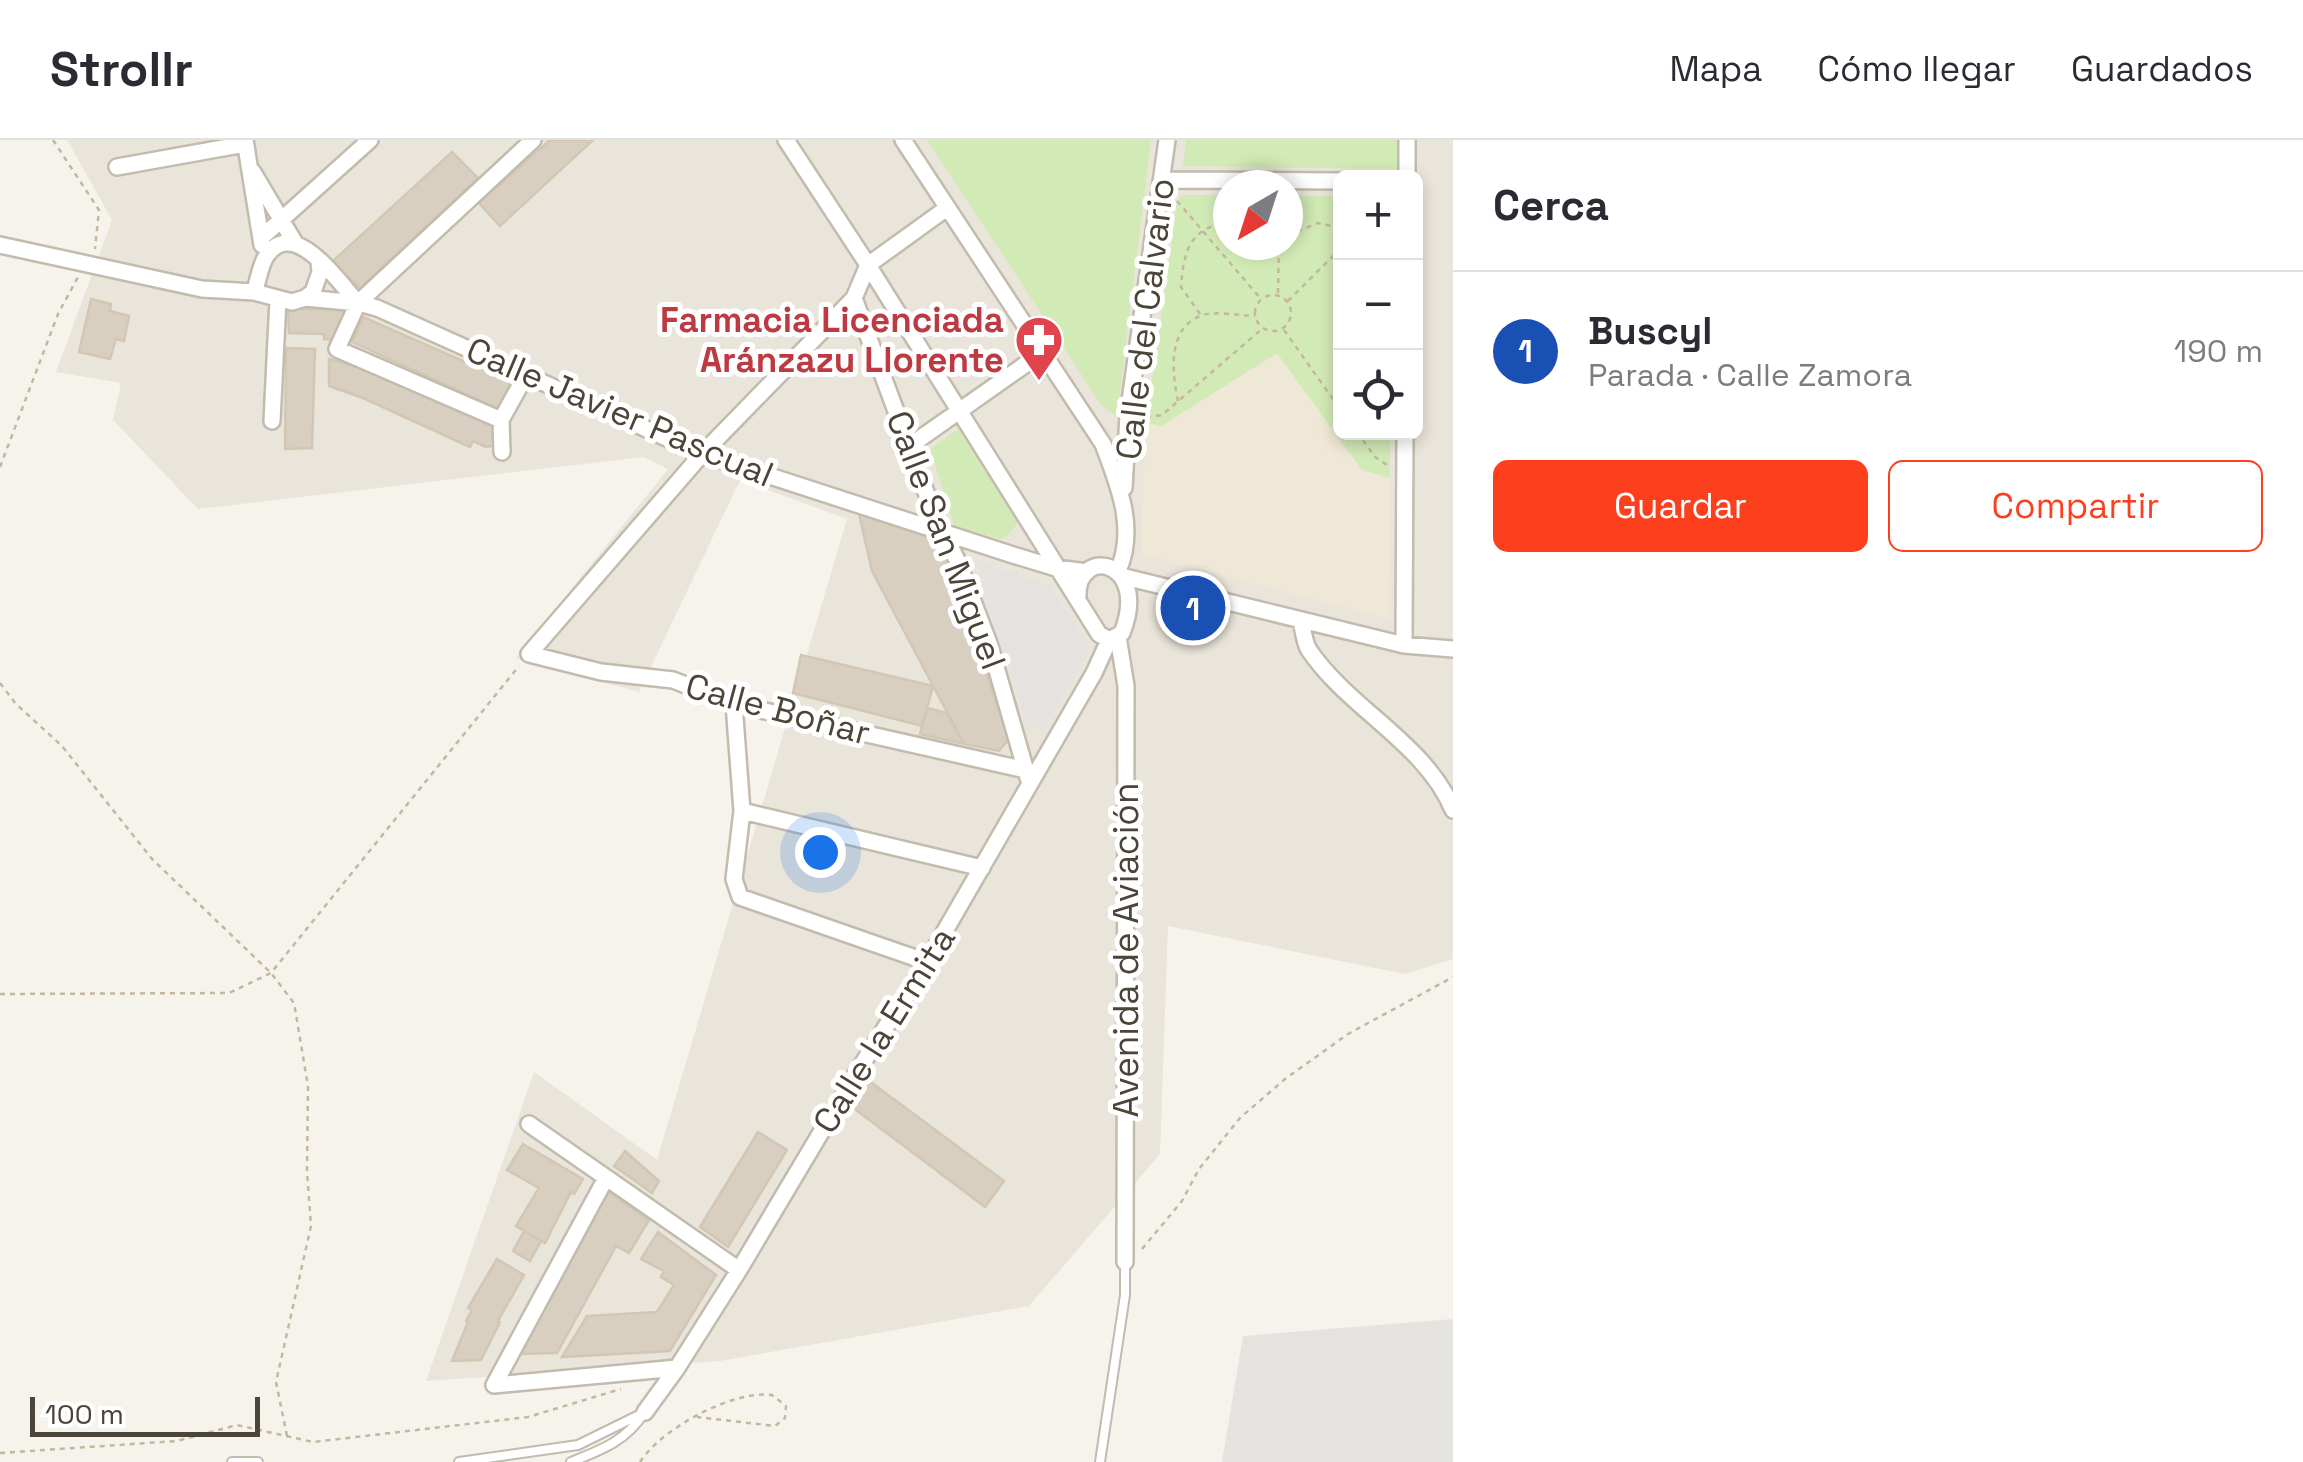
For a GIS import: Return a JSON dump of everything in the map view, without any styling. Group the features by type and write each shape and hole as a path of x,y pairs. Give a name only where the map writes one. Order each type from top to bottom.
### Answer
{"street":[{"path":"261,238 370,140"},
{"path":"501,420 337,349 358,303 533,140"},
{"path":"786,140 1099,634 1114,638 1124,629 1124,498 1103,444 903,140"},
{"name":"Calle del Calvario","path":"1124,498 1128,415 1167,140"},
{"path":"1406,140 1406,170"},
{"path":"117,166 245,142 265,257 254,292"},
{"path":"248,164 295,243"},
{"path":"1162,180 1333,181"},
{"path":"530,654 702,454 854,298 868,265 947,208"},
{"path":"0,245 202,289 254,292 292,302 305,298 318,282 318,262 305,246 278,245 265,257"},
{"name":"Calle Javier Pascual","path":"318,262 358,303"},
{"path":"261,275 264,285 278,299 272,421"},
{"name":"Calle Javier Pascual","path":"305,298 378,308 702,454 1056,568 1087,572 1100,566 1124,580"},
{"name":"Calle San Miguel","path":"854,298 908,447 990,646 1028,777"},
{"path":"908,447 1043,352"},
{"path":"502,452 501,420 526,376"},
{"path":"1404,645 1405,440"},
{"path":"1078,598 1079,585 1087,572"},
{"path":"1124,580 1148,581 1404,645 1453,649"},
{"path":"1301,620 1308,648 1363,707 1448,783 1453,810"},
{"name":"Calle la Ermita","path":"645,1412 739,1270 927,962 982,868 1028,777 1114,638"},
{"name":"Avenida de Aviación","path":"1114,638 1126,686 1125,1262"},
{"name":"Calle Boñar","path":"530,654 600,672 673,680 734,704 1028,777"},
{"path":"734,704 742,810 734,880 740,897 927,962"},
{"path":"742,810 982,868"},
{"path":"529,1124 739,1270"},
{"path":"606,1178 494,1385 677,1368"}],"lane":[{"path":"1100,1462 1125,1296 1125,1262"},
{"path":"459,1462 578,1445 645,1412"},
{"path":"571,1462 608,1448 632,1432 645,1412"},
{"path":"232,1462 258,1462"}],"path":[{"path":"0,468 58,314 93,255 100,210 53,140"},
{"path":"1176,200 1261,299"},
{"path":"1303,229 1318,223 1333,226"},
{"path":"1213,227 1202,231 1185,250 1180,287 1201,315 1255,316"},
{"path":"1288,302 1333,257"},
{"path":"1278,295 1279,260"},
{"path":"1255,316 1263,328 1272,332 1284,328 1291,319 1288,302 1278,295 1261,299"},
{"path":"1255,316 1261,299"},
{"path":"1178,400 1172,370 1176,346 1187,327 1201,315"},
{"path":"1146,417 1162,415 1263,328"},
{"path":"1284,328 1333,399"},
{"path":"1362,440 1374,457 1390,467"},
{"path":"0,994 229,992 271,973 530,654"},
{"path":"0,683 16,704 62,746 152,858 271,973 294,1003 308,1086 311,1226 276,1382 287,1436"},
{"path":"1125,1262 1141,1250 1182,1200 1199,1169 1250,1109 1348,1034 1453,977"},
{"path":"0,1453 177,1441 238,1426 312,1442 528,1417 627,1388"},
{"path":"640,1462 659,1440 730,1398 762,1394 781,1399 787,1411 780,1425 774,1426 697,1418"}],"shaded area":[{"path":"67,140 1453,140 1453,959 1405,974 1168,926 1160,1154 1029,1306 720,1361 426,1381 534,1072 657,1160 847,519 740,480 639,692 516,658 668,469 644,457 198,509 113,420 121,383 56,372 112,220"},
{"path":"1277,353 1333,430 1333,440 1340,440 1362,470 1390,478 1389,619 1141,554 1146,423 1161,426"},
{"path":"978,562 1050,586 1088,646 1087,656 1040,733 1036,720 1027,731 1018,693 978,583 985,581"},
{"path":"1453,1319 1453,1462 1222,1462 1243,1336"}],"green space":[{"path":"927,140 1151,140 1117,417 1102,406"},
{"path":"1186,140 1397,140 1397,169 1183,166"},
{"path":"1183,195 1213,195 1213,260 1303,260 1303,196 1333,196 1333,430 1277,353 1161,426 1146,423 1177,201"},
{"path":"961,427 1016,515 1017,524 1006,537 999,539 954,526 930,449"},
{"path":"1340,440 1390,440 1390,478 1362,470"}],"building":[{"path":"550,140 593,140 500,226 479,203"},
{"path":"452,152 478,178 360,288 332,262"},
{"path":"91,299 111,304 110,311 129,316 124,341 116,339 110,359 79,352"},
{"path":"288,309 342,309 345,314 334,340 324,339 324,334 289,333"},
{"path":"363,317 511,382 498,409 352,342"},
{"path":"286,348 315,349 312,448 285,449"},
{"path":"329,359 368,369 496,427 496,445 486,447 473,441 470,447 329,386"},
{"path":"859,514 931,536 944,547 1009,739 999,751 964,744 872,571"},
{"path":"801,655 933,686 922,726 793,693"},
{"path":"927,708 947,713 964,744 920,734"},
{"path":"868,1080 1004,1181 985,1207 852,1107"},
{"path":"758,1132 787,1150 728,1247 700,1227"},
{"path":"523,1144 583,1179 574,1194 571,1192 545,1243 516,1226 539,1188 507,1170"},
{"path":"625,1151 659,1181 652,1193 614,1166"},
{"path":"604,1189 649,1220 629,1253 616,1246 557,1353 520,1354"},
{"path":"524,1231 541,1241 530,1261 513,1251"},
{"path":"658,1232 716,1275 670,1351 562,1357 587,1316 657,1312 674,1285 661,1277 664,1271 641,1259"},
{"path":"497,1259 524,1275 481,1360 452,1361 472,1310 468,1308"}],"place":[{"name":"Farmacia Licenciada Aránzazu Llorente","path":"1039,382"},
{"name":"Buscyl","path":"1193,608"}]}
